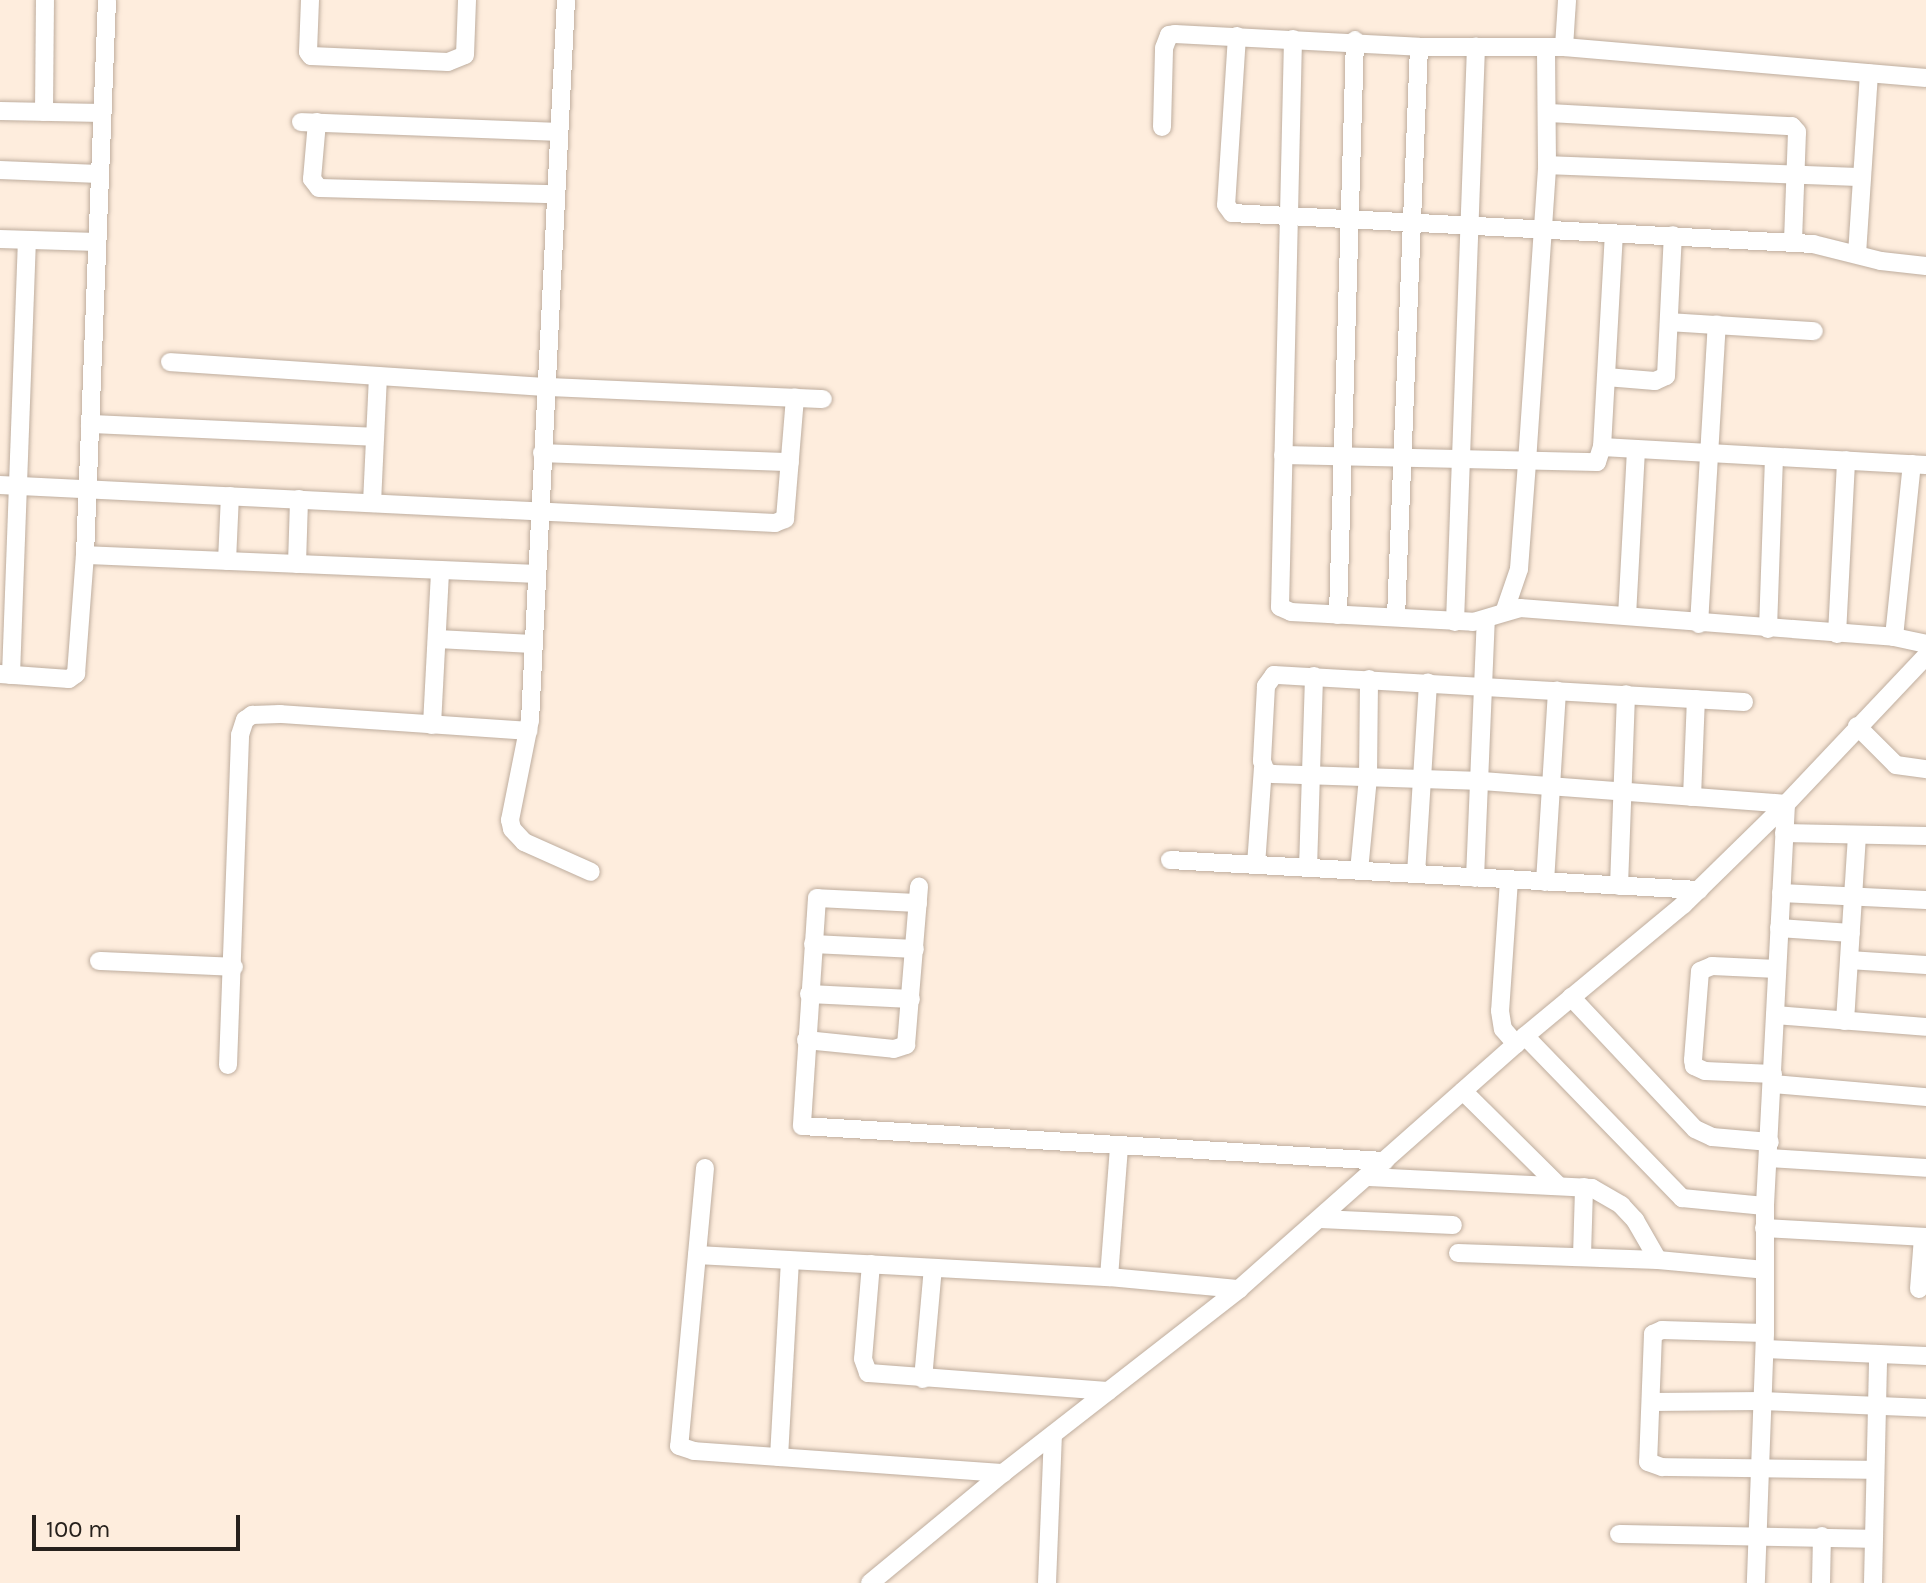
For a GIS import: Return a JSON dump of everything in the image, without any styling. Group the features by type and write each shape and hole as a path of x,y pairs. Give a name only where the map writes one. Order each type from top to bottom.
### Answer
{"street":[{"path":"44,112 45,0"},
{"path":"27,240 9,485 5,674 69,679 76,674 85,555 107,0"},
{"path":"310,0 308,52 311,56 448,62 465,55 467,0"},
{"path":"566,0 528,731 511,808 512,829 524,842 591,872"},
{"path":"1505,610 1519,569 1549,113 1555,47 1567,0"},
{"path":"1162,127 1164,48 1169,35 1355,40 1419,47 1555,47 1926,78"},
{"path":"1237,36 1227,210 1348,220 1412,220 1543,232 1673,235 1825,245 1926,266"},
{"path":"1293,39 1280,607 1291,612 1455,622 1486,620 1505,610 1627,616 1894,637 1926,644"},
{"path":"1338,615 1355,40"},
{"path":"1455,622 1476,46"},
{"path":"1396,617 1419,47"},
{"path":"1857,254 1869,73"},
{"path":"0,111 102,113"},
{"path":"1549,113 1786,124 1797,132 1793,243"},
{"path":"555,194 319,188 312,179 309,122 558,132"},
{"path":"1547,165 1862,177"},
{"path":"0,170 99,174"},
{"path":"1283,455 1400,460 1463,458 1588,465 1597,462 1602,447 1614,234"},
{"path":"1606,377 1663,380 1673,235"},
{"path":"0,239 97,242"},
{"path":"1669,322 1814,331"},
{"path":"1699,624 1717,325"},
{"path":"170,362 547,387 823,399"},
{"path":"372,503 378,376"},
{"path":"9,485 538,514 782,522 785,519 795,397"},
{"path":"90,424 375,437"},
{"path":"1602,447 1919,465 1894,637"},
{"path":"1627,616 1636,449"},
{"path":"542,453 790,462"},
{"path":"1768,629 1774,457"},
{"path":"1837,634 1846,460"},
{"path":"227,561 230,496"},
{"path":"297,564 299,499"},
{"path":"85,555 535,574"},
{"path":"432,725 440,570"},
{"path":"1475,878 1482,781 1486,620"},
{"path":"437,639 533,644"},
{"path":"870,1583 1003,1473 1239,1289 1521,1040 1699,890 1786,804 1926,656"},
{"path":"1256,865 1268,679 1281,674 1744,702"},
{"path":"1308,868 1314,676"},
{"path":"1359,871 1368,777 1369,679"},
{"path":"1416,874 1428,682"},
{"path":"1545,882 1557,690"},
{"path":"1619,886 1626,694"},
{"path":"1692,797 1696,699"},
{"path":"228,1065 234,967 240,735 245,720 252,715 280,714 528,731"},
{"path":"1857,726 1896,765 1926,769"},
{"path":"1263,768 1273,774 1482,781 1786,804"},
{"path":"1756,1583 1765,1341 1764,1228 1786,804"},
{"path":"1784,833 1926,836"},
{"path":"1845,1021 1857,835"},
{"path":"1170,860 1699,890"},
{"path":"1509,880 1500,1011 1503,1029 1521,1040 1682,1198 1765,1206"},
{"path":"1781,893 1926,900"},
{"path":"806,1040 902,1049 908,1038 919,895 817,898 809,994 800,1120 802,1126 810,1129 1385,1161"},
{"path":"1779,928 1851,933"},
{"path":"813,944 915,949"},
{"path":"1849,960 1926,965"},
{"path":"99,961 234,967"},
{"path":"1777,969 1712,966 1700,971 1694,1066 1705,1071 1926,1097"},
{"path":"809,994 911,999"},
{"path":"1571,997 1695,1129 1712,1137 1769,1150 1926,1168"},
{"path":"1775,1015 1926,1027"},
{"path":"1463,1091 1557,1184"},
{"path":"1109,1277 1119,1146"},
{"path":"705,1168 679,1446 694,1451 1003,1473"},
{"path":"1369,1177 1584,1187 1608,1194 1621,1205 1635,1220 1658,1260"},
{"path":"1582,1256 1584,1187"},
{"path":"1320,1219 1453,1225"},
{"path":"1764,1228 1924,1237 1919,1289"},
{"path":"1458,1253 1658,1260 1765,1270"},
{"path":"697,1255 1109,1277 1239,1289"},
{"path":"779,1457 790,1261"},
{"path":"871,1264 863,1367 875,1376 1108,1391"},
{"path":"923,1379 933,1268"},
{"path":"1875,1470 1654,1466 1648,1462 1652,1338 1656,1331 1878,1354 1926,1356"},
{"path":"1873,1583 1878,1354"},
{"path":"1651,1402 1762,1401 1926,1408"},
{"path":"1047,1583 1053,1435"},
{"path":"1619,1534 1872,1539"},
{"path":"1821,1583 1822,1536"}]}
